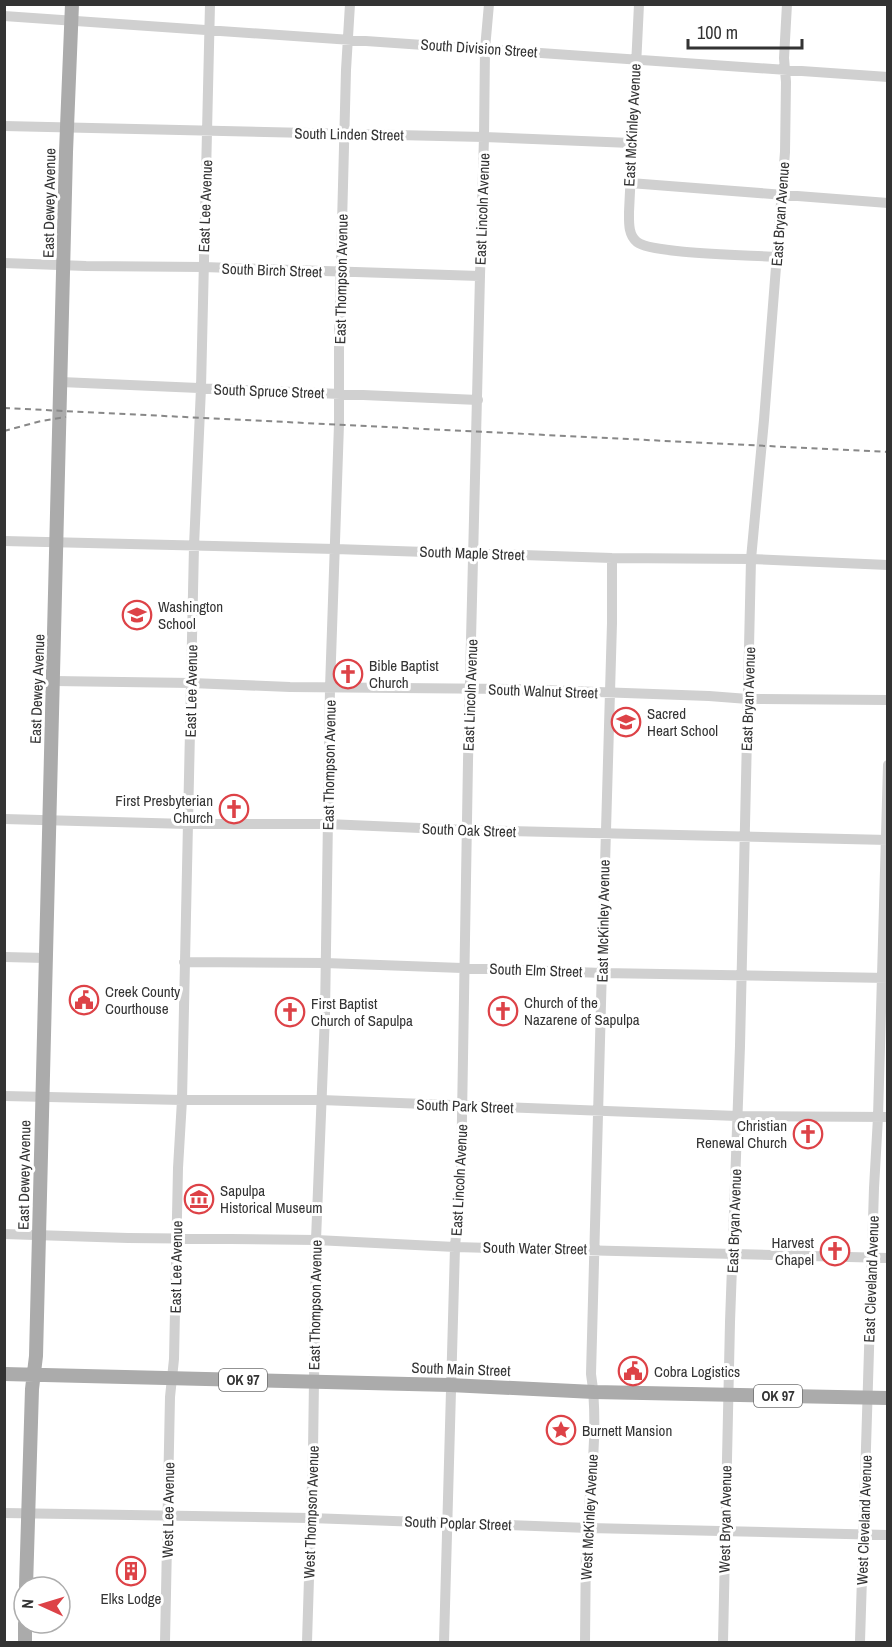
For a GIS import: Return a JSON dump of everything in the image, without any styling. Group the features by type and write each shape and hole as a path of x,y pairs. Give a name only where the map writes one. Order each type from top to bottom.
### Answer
{"main road":[{"name":"East Dewey Avenue","path":"26,1575 32,1392 36,1356 72,4"},
{"name":"OK 97","path":"4,1374 34,1375"},
{"name":"South Main Street","path":"34,1375 450,1385 594,1392 888,1398"}],"street":[{"name":"East Lee Avenue","path":"172,1378 182,1100 194,546 201,388 210,4"},
{"name":"East Thompson Avenue","path":"314,1381 316,1240 326,963 327,824 339,339 347,40 350,4"},
{"name":"East Lincoln Avenue","path":"444,1642 455,1246 461,1176 485,49 489,4"},
{"name":"East McKinley Avenue","path":"639,4 631,142 629,226 632,235 638,243 657,249 777,257"},
{"name":"East Bryan Avenue","path":"728,1395 751,560 786,134 784,58 787,4"},
{"name":"South Division Street","path":"4,16 888,77"},
{"name":"South Linden Street","path":"4,126 631,142"},
{"path":"630,183 888,203"},
{"name":"South Birch Street","path":"4,263 480,276"},
{"name":"South Spruce Street","path":"61,382 478,400"},
{"name":"South Maple Street","path":"4,541 888,565"},
{"name":"East McKinley Avenue","path":"594,1392 591,1374 593,1250 599,1111 612,558"},
{"name":"South Walnut Street","path":"54,681 610,692 748,699 888,700"},
{"name":"East Cleveland Avenue","path":"867,1398 874,1188 883,1117 888,765"},
{"name":"South Oak Street","path":"4,819 188,824 327,824 744,838 887,840"},
{"path":"4,957 46,958"},
{"name":"South Elm Street","path":"184,962 326,963 602,973 885,978"},
{"name":"South Park Street","path":"4,1096 321,1100 737,1116 883,1117"},
{"name":"South Water Street","path":"4,1234 316,1240 888,1258"},
{"name":"West Lee Avenue","path":"165,1642 172,1378"},
{"name":"West Thompson Avenue","path":"307,1642 314,1381"},
{"name":"West McKinley Avenue","path":"585,1642 586,1542 592,1477 594,1392"},
{"name":"West Bryan Avenue","path":"723,1642 728,1395"},
{"name":"West Cleveland Avenue","path":"860,1642 867,1398"},
{"name":"South Poplar Street","path":"4,1513 309,1518 888,1535"}],"railway":[{"path":"4,408 888,452"},
{"path":"4,431 66,417"}],"place":[{"name":"Washington School","path":"137,615"},
{"name":"Bible Baptist Church","path":"348,674"},
{"name":"Sacred Heart School","path":"626,722"},
{"name":"First Presbyterian Church","path":"234,809"},
{"name":"Creek County Courthouse","path":"84,1000"},
{"name":"Church of the Nazarene of Sapulpa","path":"503,1011"},
{"name":"First Baptist Church of Sapulpa","path":"290,1012"},
{"name":"Christian Renewal Church","path":"808,1134"},
{"name":"Sapulpa Historical Museum","path":"199,1199"},
{"name":"Harvest Chapel","path":"835,1251"},
{"name":"Cobra Logistics","path":"633,1371"},
{"name":"Burnett Mansion","path":"561,1430"},
{"name":"Elks Lodge","path":"131,1571"}]}
